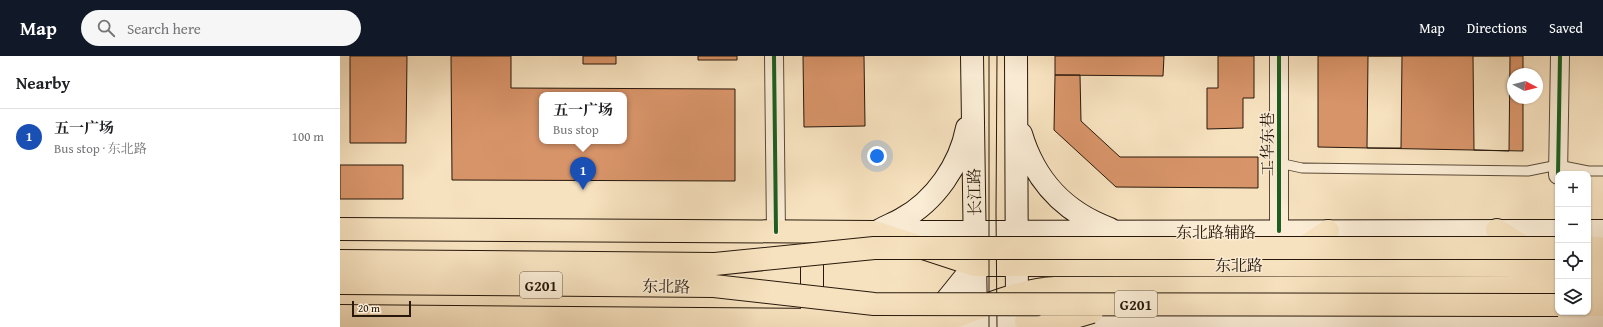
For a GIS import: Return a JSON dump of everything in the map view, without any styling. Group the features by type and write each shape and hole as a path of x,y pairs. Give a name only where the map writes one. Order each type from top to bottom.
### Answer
{"main road":[{"name":"长江路","path":"972,56 975,265 1002,323"},
{"path":"1002,323 1017,296 1016,56"},
{"path":"874,232 903,218 926,201 945,179 957,159 966,132 972,102"},
{"path":"1016,116 1024,144 1035,168 1048,188 1067,206 1091,222 1118,232"},
{"name":"东北路","path":"340,229 874,232 975,265 1277,266 1555,262"},
{"path":"1497,230 1555,261"},
{"path":"1277,266 1328,231"},
{"name":"东北路辅路","path":"874,232 1555,231"},
{"path":"1591,231 1603,231"},
{"path":"812,232 817,324"},
{"path":"1591,245 1603,236"},
{"path":"1591,247 1603,248"},
{"name":"东北路","path":"340,260 715,264 874,248 1555,262"},
{"path":"932,323 975,265"},
{"path":"1591,266 1603,266"},
{"name":"东北路","path":"340,283 714,286 874,304 1555,305"},
{"name":"G201","path":"340,298 367,283"},
{"path":"1002,323 1067,288"},
{"name":"东北路","path":"340,316 817,324 1002,323 1017,296 1040,289 1555,288"},
{"path":"1591,288 1603,288"},
{"path":"1002,323 1081,314 1123,304"},
{"path":"1591,306 1603,305"},
{"path":"1591,308 1603,316"},
{"path":"1002,323 1603,322"}],"street":[{"path":"774,56 776,232"},
{"name":"工华东巷","path":"1279,56 1279,231"},
{"path":"1558,170 1560,56"}],"lane":[{"path":"1279,163 1302,168 1603,171"}],"building":[{"path":"350,56 407,56 406,143 350,143"},
{"path":"451,56 511,56 511,88 735,89 735,181 452,180"},
{"path":"583,56 616,56 616,64 583,64"},
{"path":"698,56 737,56 737,60 698,60"},
{"path":"803,56 864,56 865,126 804,127"},
{"path":"1055,56 1164,56 1163,76 1055,75"},
{"path":"1218,56 1254,56 1254,98 1243,98 1243,128 1207,129 1207,88 1218,88"},
{"path":"1318,56 1523,56 1523,68 1507,68 1507,104 1523,104 1523,151 1318,147"},
{"path":"1368,56 1402,56 1401,148 1367,148"},
{"path":"1473,56 1510,56 1510,68 1507,68 1507,104 1509,104 1509,151 1474,150"},
{"path":"1055,75 1080,75 1081,121 1120,157 1258,157 1258,188 1116,187 1054,130"},
{"path":"340,165 403,165 403,199 340,199"}],"tram line":[{"path":"989,56 989,327"},
{"path":"997,56 997,327"}],"cycle path":[{"path":"774,56 776,232"},
{"path":"1279,56 1279,231"},
{"path":"1558,171 1560,56"}],"place":[{"name":"五一广场","path":"583,190"}]}
